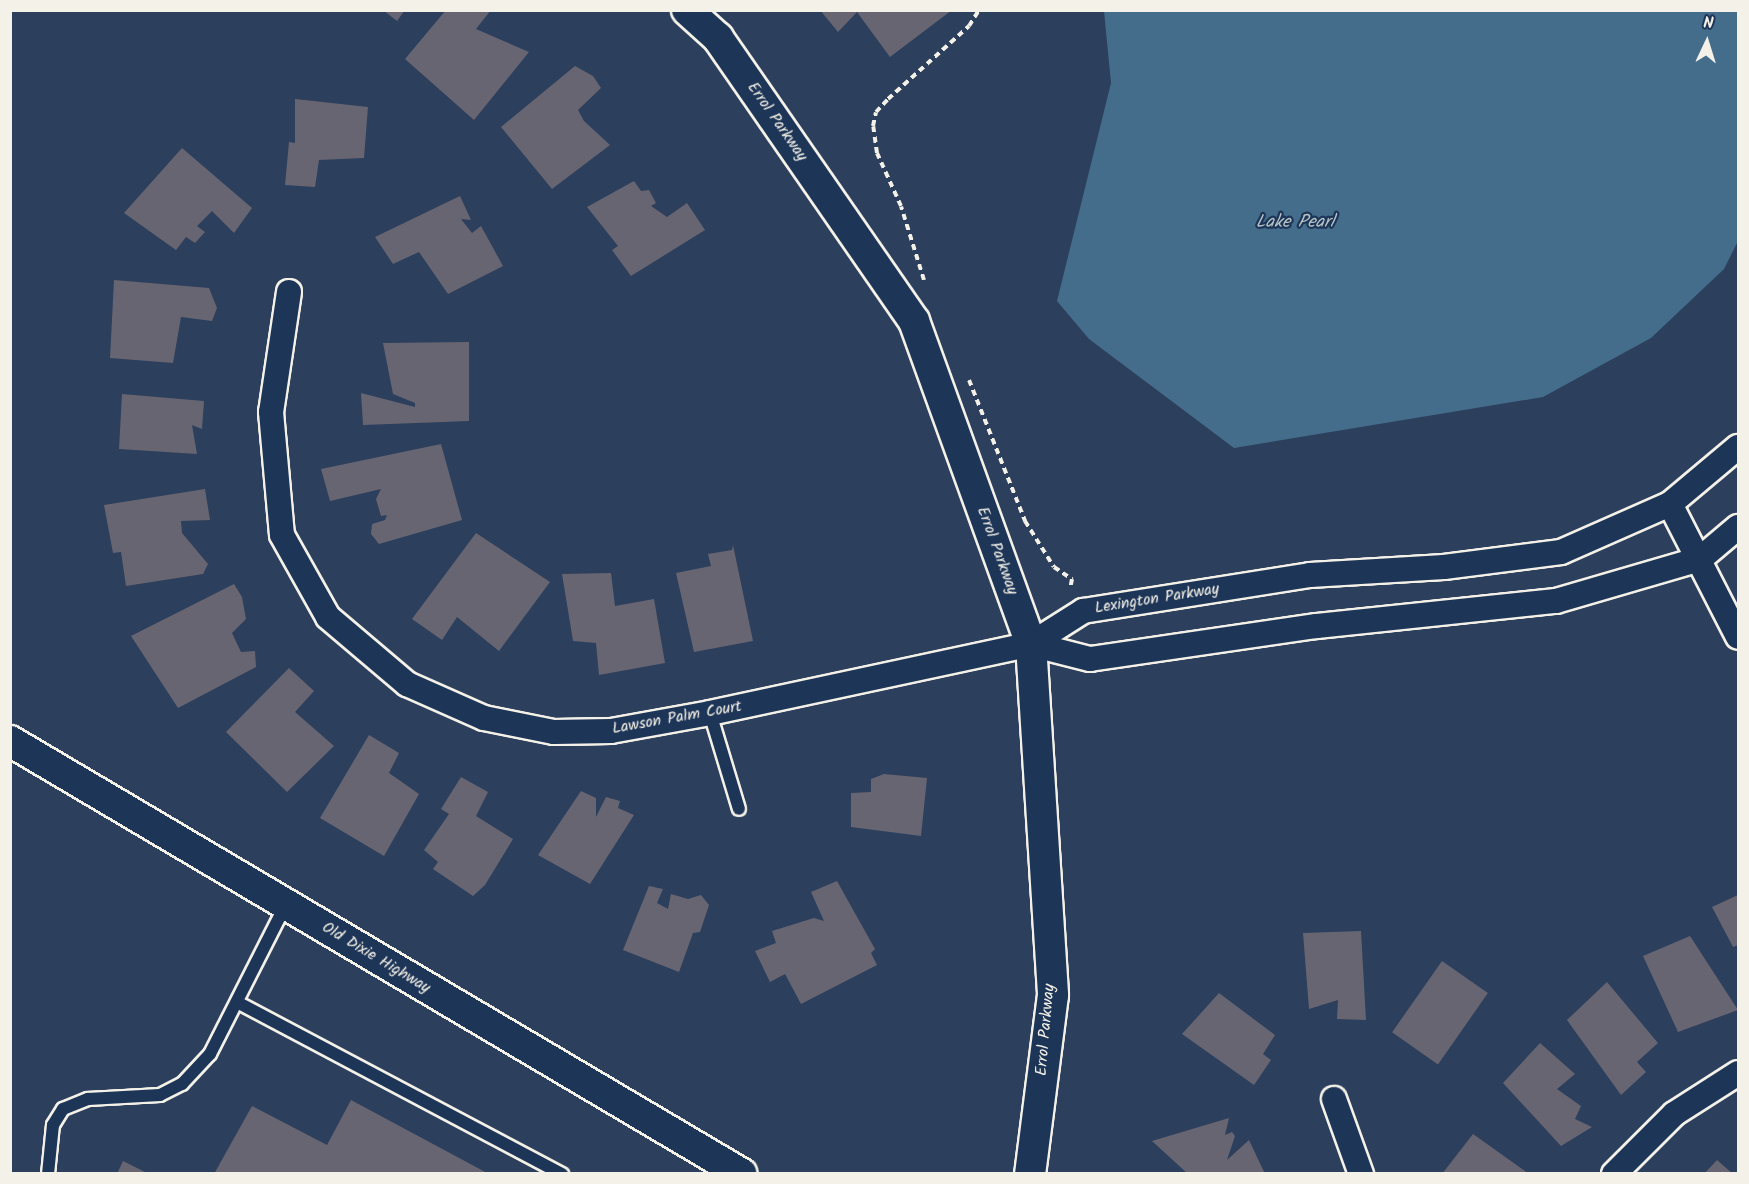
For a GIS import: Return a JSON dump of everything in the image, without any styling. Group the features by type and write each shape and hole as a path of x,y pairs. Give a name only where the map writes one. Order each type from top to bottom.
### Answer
{"street":[{"name":"Errol Parkway","path":"687,10 718,38 914,321 1031,644 1053,995 1030,1173"},
{"name":"Lawson Palm Court","path":"289,292 271,412 282,535 328,617 407,684 484,718 554,732 611,731 711,713 1031,644"},
{"name":"Lexington Parkway","path":"1031,644 1083,611 1310,575 1444,567 1561,552 1671,504 1738,447"},
{"path":"1671,504 1738,637"},
{"path":"1031,644 1090,659 1317,626 1557,601 1700,559 1738,527"},
{"name":"Old Dixie Highway","path":"10,741 742,1173"},
{"path":"1614,1173 1674,1114 1738,1073"},
{"path":"1334,1099 1361,1173"}],"lane":[{"path":"711,713 739,809"},
{"path":"48,1173 53,1125 63,1109 88,1099 160,1095 182,1084 210,1054 286,904"},
{"path":"237,1002 562,1173"}],"path":[{"path":"926,285 902,206 877,153 873,126 876,112 969,26 979,10"},
{"path":"966,372 1025,521 1054,567 1072,579 1069,596"}],"water":[{"name":"Lake Pearl","path":"1104,11 1738,11 1738,241 1724,269 1651,338 1543,397 1234,448 1089,339 1057,301 1111,83"}],"building":[{"path":"383,10 405,10 397,21"},
{"path":"446,10 491,10 476,29 529,52 474,120 405,59"},
{"path":"820,10 952,10 890,57 857,12 838,32"},
{"path":"575,66 593,76 601,88 578,110 584,121 610,145 552,189 501,127"},
{"path":"295,99 368,107 364,158 319,160 315,187 285,185 289,142 295,143"},
{"path":"182,148 252,208 234,233 212,211 197,226 205,232 195,243 186,237 176,250 124,213"},
{"path":"634,181 641,191 649,190 656,203 651,206 667,217 687,203 705,230 631,276 612,250 618,246 587,207"},
{"path":"460,196 471,220 461,219 472,233 481,226 503,266 448,294 419,252 393,264 375,237"},
{"path":"114,280 209,288 217,308 212,321 181,317 173,363 110,358"},
{"path":"469,342 469,421 363,425 361,393 415,407 415,403 393,394 383,343"},
{"path":"122,394 204,401 202,429 192,425 197,454 119,449"},
{"path":"441,444 462,520 379,544 371,534 372,524 385,520 387,515 381,516 376,499 381,489 330,501 321,469"},
{"path":"205,489 210,520 181,521 182,533 208,564 203,574 126,586 121,552 113,553 104,505"},
{"path":"476,533 550,582 499,651 457,617 442,640 412,619"},
{"path":"733,545 753,641 694,652 676,573 711,566 708,554 732,550"},
{"path":"611,573 615,606 654,599 665,663 599,675 596,643 573,641 562,574"},
{"path":"234,584 242,597 246,619 232,633 241,652 255,651 256,667 178,708 131,636"},
{"path":"289,668 314,691 295,712 334,746 287,792 226,732"},
{"path":"369,735 399,753 389,773 419,794 384,856 320,818"},
{"path":"884,774 927,778 921,836 851,827 851,793 871,792 871,779"},
{"path":"461,777 488,792 476,816 513,839 485,885 473,896 433,869 438,862 424,850 449,814 441,809"},
{"path":"581,791 596,798 596,817 606,797 620,801 618,808 634,815 590,884 538,855"},
{"path":"837,881 875,949 871,953 877,965 801,1004 785,974 770,982 755,951 776,943 772,931 814,918 824,921 811,892"},
{"path":"649,886 663,889 657,903 668,909 671,894 688,899 701,895 709,905 700,932 693,933 679,972 623,950"},
{"path":"1738,895 1738,945 1733,947 1712,907"},
{"path":"1361,931 1366,1020 1337,1019 1338,1000 1309,1009 1303,933"},
{"path":"1690,936 1738,1010 1678,1032 1643,956"},
{"path":"1442,961 1488,993 1438,1064 1392,1032"},
{"path":"1607,982 1658,1043 1637,1062 1646,1072 1621,1095 1567,1020"},
{"path":"1219,993 1275,1035 1263,1054 1271,1060 1254,1085 1182,1034"},
{"path":"1540,1043 1575,1074 1557,1089 1581,1106 1575,1119 1592,1127 1561,1146 1503,1083"},
{"path":"351,1100 489,1174 214,1174 252,1106 327,1145"},
{"path":"1229,1118 1225,1135 1232,1132 1235,1136 1227,1160 1249,1140 1265,1174 1188,1174 1152,1141"},
{"path":"1473,1134 1529,1174 1442,1174"},
{"path":"1717,1160 1733,1174 1704,1174"},
{"path":"123,1161 149,1174 117,1174"}]}
